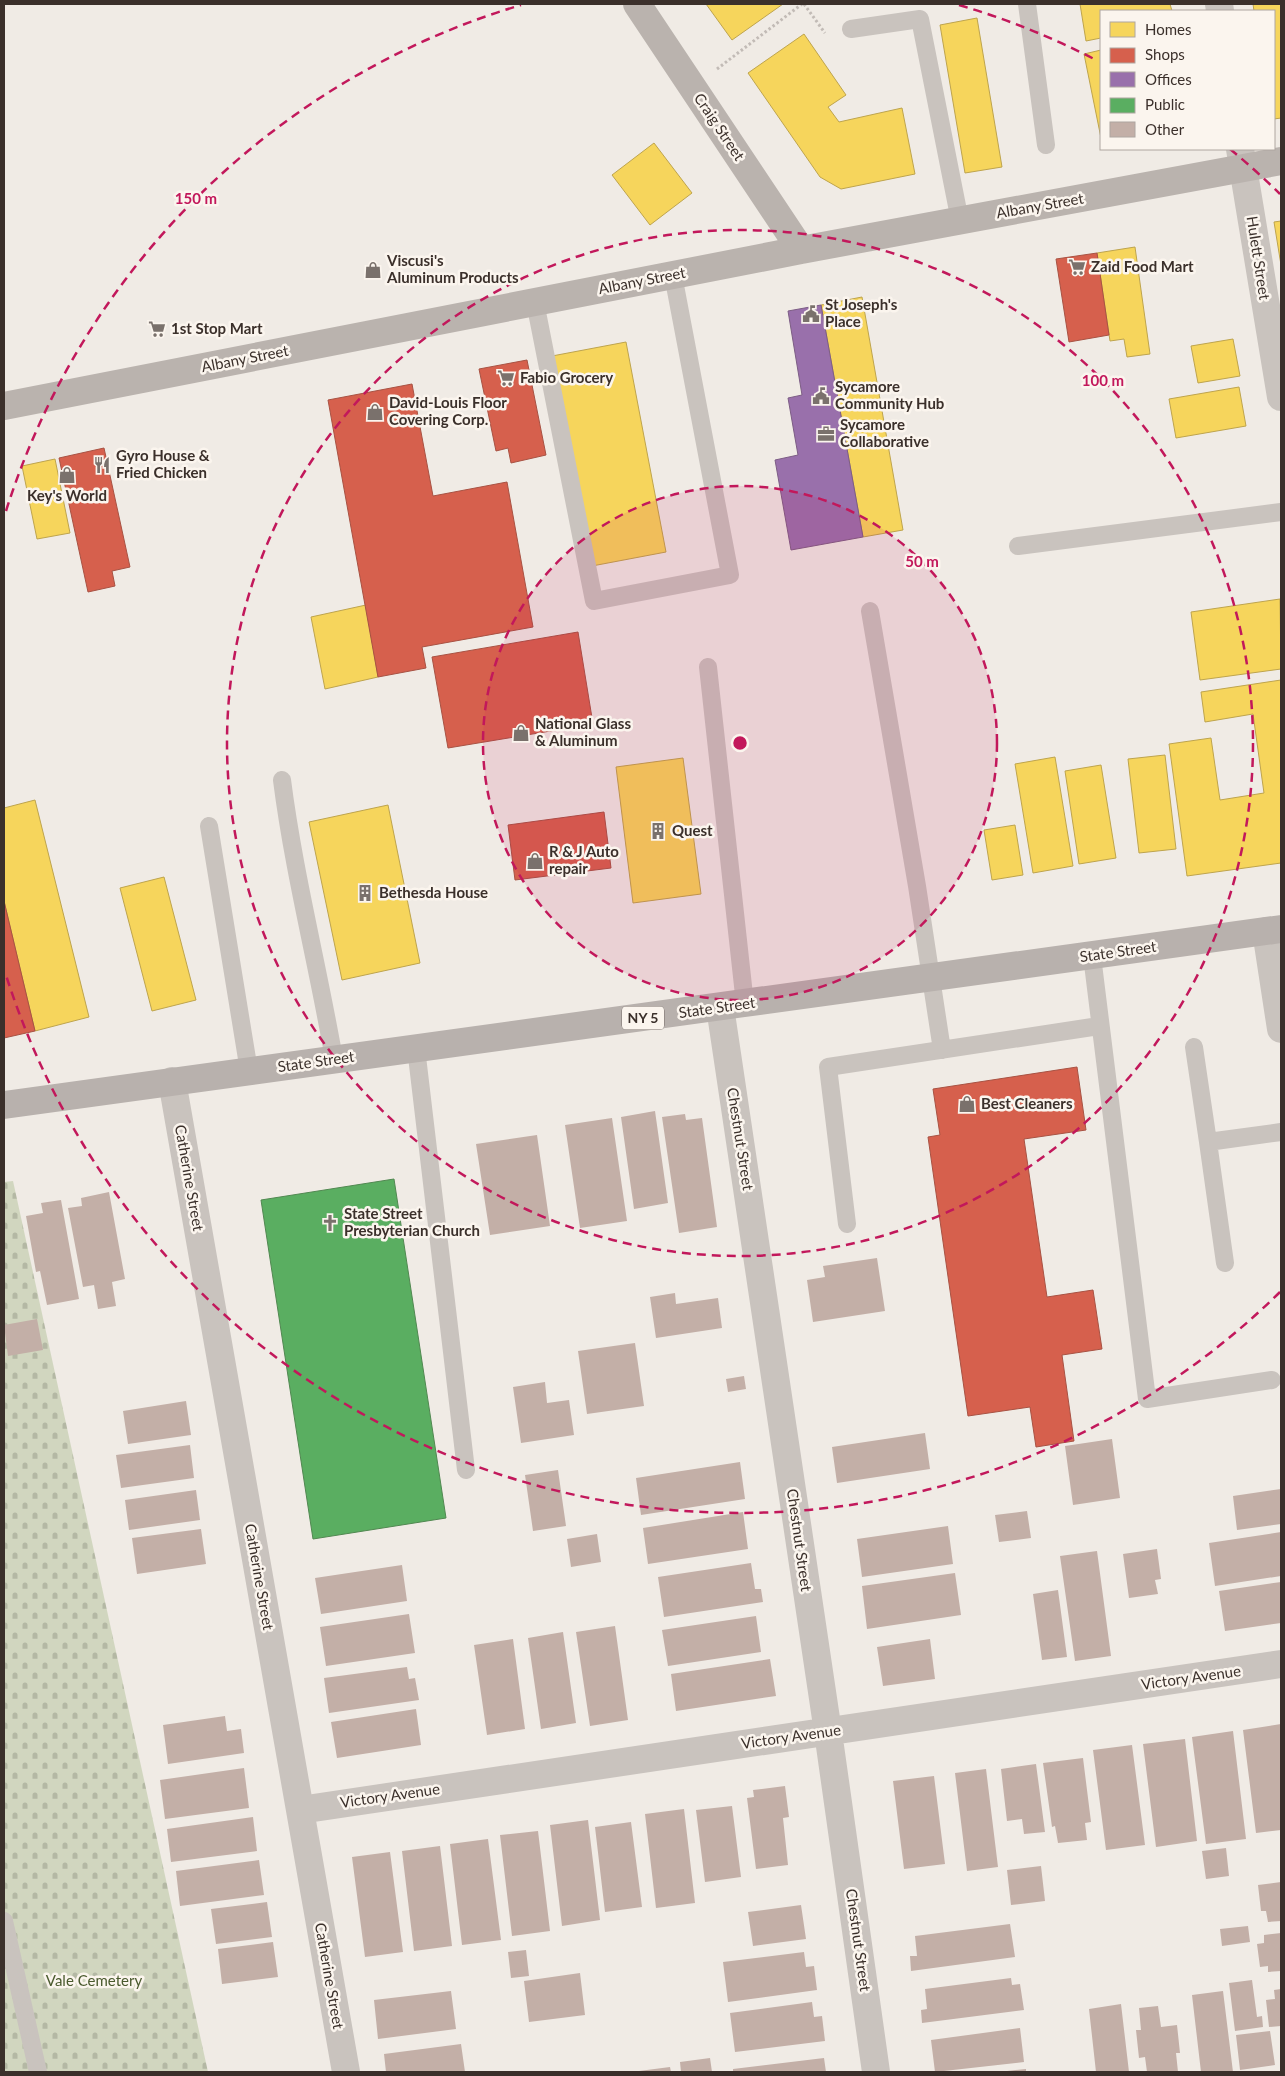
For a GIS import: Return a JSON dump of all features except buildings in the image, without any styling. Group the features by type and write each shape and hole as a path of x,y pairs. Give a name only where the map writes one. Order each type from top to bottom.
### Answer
{"main road":[{"name":"State Street","path":"4,1105 1273,930"}],"street":[{"name":"Craig Street","path":"637,4 801,250"},
{"name":"Albany Street","path":"4,406 801,250 960,221 1242,159 1281,161"},
{"name":"Hulett Street","path":"1242,159 1281,397"},
{"path":"1273,930 1281,1029"},
{"name":"Chestnut Street","path":"732,1006 828,1732 876,2072"},
{"name":"Catherine Street","path":"172,1082 346,2072"},
{"name":"Victory Avenue","path":"300,1810 1281,1664"}],"lane":[{"path":"1027,4 1046,144"},
{"path":"852,29 920,19 960,221"},
{"path":"535,302 594,601 730,575 673,275"},
{"path":"1018,546 1281,512"},
{"path":"870,612 917,886 942,1050"},
{"path":"708,666 732,1006"},
{"path":"282,780 291,843 313,944 334,1059"},
{"path":"209,826 249,1071"},
{"path":"1092,956 1099,1026 1147,1399 1272,1380"},
{"path":"847,1224 828,1067 1099,1026"},
{"path":"1194,1047 1225,1263"},
{"path":"416,1048 466,1470"},
{"path":"1208,1142 1281,1132"},
{"path":"4,1921 38,2072"}],"path":[{"path":"693,87 802,4"}],"green space":[{"name":"Vale Cemetery","path":"13,1181 208,2072 4,2072 4,1182"}],"place":[{"name":"Zaid Food Mart","path":"1077,267"},
{"name":"Viscusi's Aluminum Products","path":"373,270"},
{"name":"St Joseph's Place","path":"811,314"},
{"name":"1st Stop Mart","path":"157,329"},
{"name":"Fabio Grocery","path":"506,378"},
{"name":"Sycamore Community Hub","path":"821,396"},
{"name":"David-Louis Floor Covering Corp.","path":"375,412"},
{"name":"Sycamore Collaborative","path":"826,434"},
{"name":"Gyro House & Fried Chicken","path":"102,465"},
{"name":"Key's World","path":"67,475"},
{"name":"National Glass & Aluminum","path":"521,733"},
{"name":"Quest","path":"658,831"},
{"name":"R & J Auto repair","path":"535,861"},
{"name":"Bethesda House","path":"365,893"},
{"name":"Best Cleaners","path":"967,1104"},
{"name":"State Street Presbyterian Church","path":"330,1223"}]}
